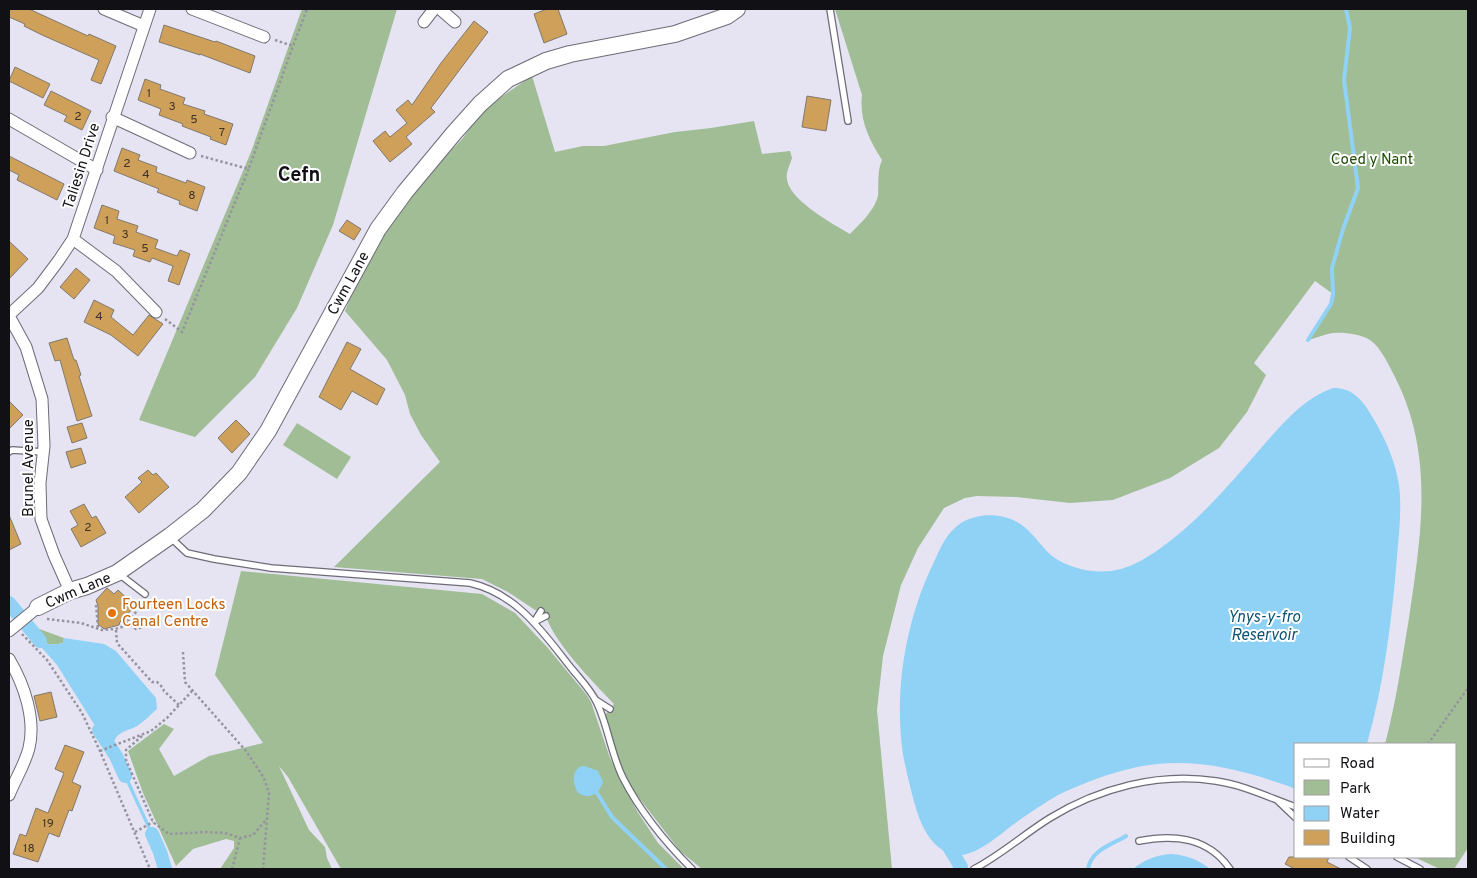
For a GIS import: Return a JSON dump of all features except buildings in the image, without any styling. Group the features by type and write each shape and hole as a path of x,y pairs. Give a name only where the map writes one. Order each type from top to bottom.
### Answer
{"street":[{"path":"104,9 144,26"},
{"name":"Taliesin Drive","path":"9,315 38,288 60,260 73,238 97,170 112,117 150,9"},
{"path":"192,9 264,37"},
{"path":"424,22 434,9"},
{"path":"440,9 455,22"},
{"name":"Cwm Lane","path":"11,628 40,613 70,591 117,573 203,510 239,473 268,431 378,228 454,133 480,104 508,79 546,61 570,54 675,34 727,16 737,9"},
{"path":"112,117 190,153"},
{"path":"9,119 97,170"},
{"path":"73,238 116,271 156,312"},
{"name":"Brunel Avenue","path":"9,315 26,347 42,399 44,452 40,483 41,519 70,591"},
{"path":"9,659 20,684 31,721 29,748 9,794"}],"lane":[{"path":"830,9 848,121"},
{"path":"9,452 12,450 44,452"},
{"path":"170,536 187,553 214,559 271,568 441,580 482,586 503,596 519,607 534,622 557,655 587,687 598,704 613,754 623,778 662,837 692,869"},
{"path":"117,573 144,594"},
{"path":"534,622 540,611"},
{"path":"534,622 546,616"},
{"path":"594,698 610,710"},
{"path":"974,869 1062,811 1111,790 1133,784 1160,779 1189,778 1217,781 1262,794 1294,806"},
{"path":"1276,800 1294,816"},
{"path":"1139,841 1153,838 1183,838 1197,842 1214,852 1230,869"},
{"path":"1350,858 1367,869"},
{"path":"1399,858 1420,869"}],"path":[{"path":"156,312 182,332 249,168 307,9"},
{"path":"289,45 294,46"},
{"path":"190,153 249,168"},
{"path":"96,605 98,628"},
{"path":"40,613 102,630 122,627 137,611"},
{"path":"126,622 136,628 157,623"},
{"path":"11,628 20,632 47,660 82,713 150,869"},
{"path":"116,629 117,644 152,682 158,682 164,692 179,705"},
{"path":"183,652 185,682 241,745 264,778 269,793 263,869"},
{"path":"1429,743 1468,688"},
{"path":"100,751 151,732 192,691"},
{"path":"142,736 126,750 126,760 153,822 169,834 207,832 240,838 253,835 266,820"},
{"path":"134,832 153,822"},
{"path":"232,869 240,838"}],"green space":[{"path":"302,9 397,9 333,225 297,308 255,377 195,437 139,420 251,152"},
{"name":"Coed y Nant","path":"835,9 1468,9 1468,848 1454,869 1440,869 1416,858 1457,858 1457,743 1385,743 1398,681 1418,556 1421,496 1416,436 1408,407 1395,377 1374,343 1362,336 1342,333 1308,340 1331,304 1333,294 1315,281 1254,363 1266,375 1247,412 1219,448 1170,478 1113,500 1070,503 1016,497 977,496 965,498 944,508 918,548 901,585 883,656 877,710 892,869 702,869 680,851 633,790 615,754 605,715 614,704 563,647 548,622 545,611 535,610 508,592 482,579 334,567 440,462 421,435 410,414 405,395 387,360 345,311 361,270 381,233 419,184 463,138 482,110 532,76 555,152 583,146 604,146 675,132 754,121 762,154 790,151 792,158 787,173 792,191 810,208 850,234 867,216 877,200 882,160 866,129 861,104 862,95"},
{"path":"297,423 351,457 337,479 283,445"},
{"path":"241,571 482,594 515,613 547,647 586,694 591,702 610,758 637,811 658,843 684,869 341,869 288,777 279,766 309,830 325,847 332,869 220,869 234,848 234,841 226,839 193,849 176,866 143,793 128,751 164,724 174,729 159,749 174,776 209,756 263,743 215,675"},
{"path":"31,626 64,638 63,643 48,644 44,642 37,636"}],"water":[{"name":"Ynys-y-fro Reservoir","path":"1333,388 1340,388 1352,393 1362,401 1382,433 1392,458 1399,485 1399,530 1390,628 1383,675 1367,743 1294,743 1294,788 1238,771 1198,764 1158,764 1127,769 1077,786 1058,795 986,845 968,854 950,854 941,849 928,836 919,818 913,799 902,744 900,692 906,647 917,603 939,551 952,531 969,519 987,515 1004,517 1021,524 1052,556 1068,565 1095,571 1112,571 1126,567 1158,550 1189,526 1290,417 1305,403"},
{"path":"31,626 37,636 47,644 63,643 64,638 104,644 116,651 156,698 157,709 140,724 121,733 114,742 107,745 57,665 26,630"},
{"path":"119,758 161,850 158,851 116,760"},
{"path":"585,766 598,771 603,782 599,790 590,796 578,793 574,782 576,770 579,767"},
{"path":"1171,854 1192,858 1210,869 1133,869 1150,858"}],"waterway":[{"path":"1308,340 1331,304 1333,294 1332,268 1343,229 1358,188 1344,80 1350,28 1346,9"},
{"path":"9,603 40,641"},
{"path":"99,730 116,756 125,776"},
{"path":"597,793 612,817 666,869"},
{"path":"152,834 165,869"},
{"path":"1088,869 1090,862 1097,853 1126,836"},
{"path":"949,847 961,867"}],"place":[{"name":"Fourteen Locks Canal Centre","path":"112,613"}],"district":[{"name":"Cefn","path":"299,174"}]}
